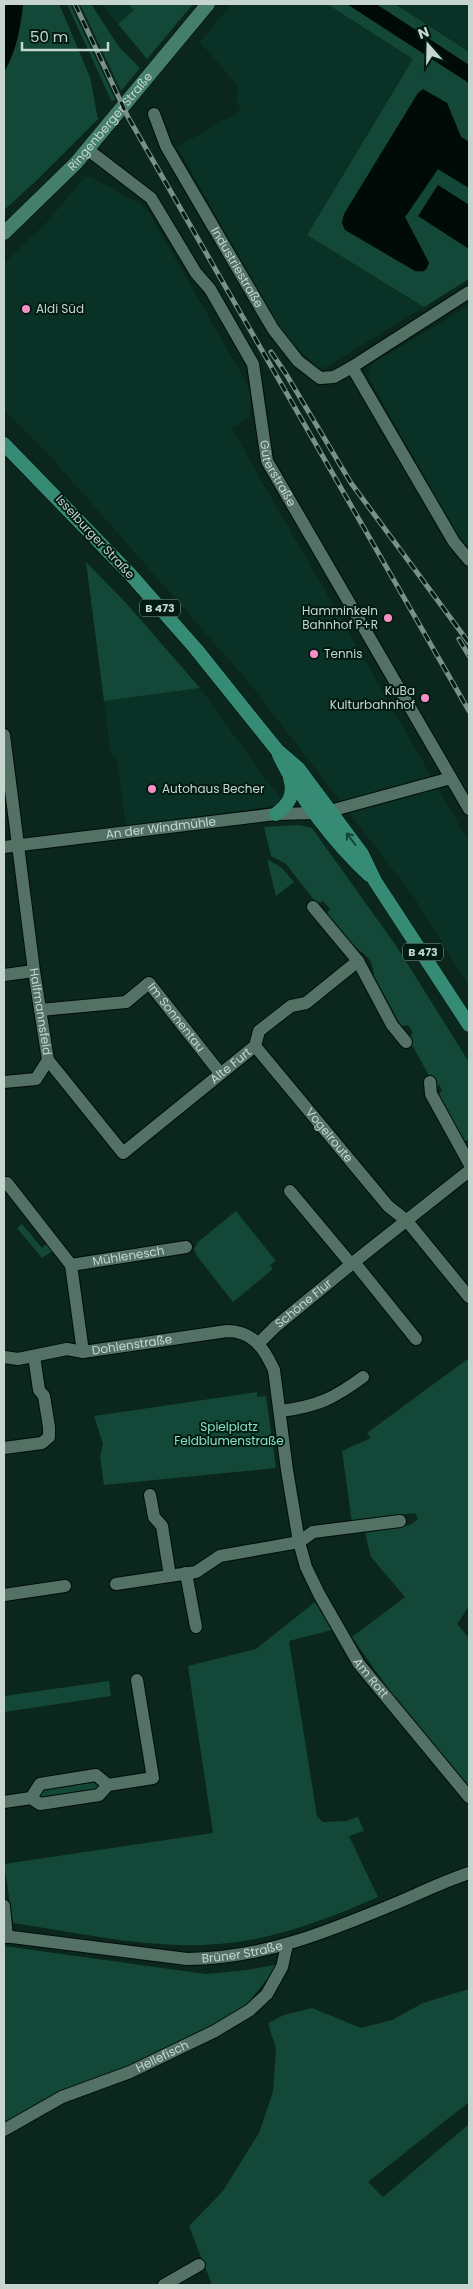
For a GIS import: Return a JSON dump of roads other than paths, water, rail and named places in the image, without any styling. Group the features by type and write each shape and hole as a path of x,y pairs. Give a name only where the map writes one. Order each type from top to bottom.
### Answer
{"main road":[{"name":"Ringenberger Straße","path":"4,233 35,205 88,149 208,4"},
{"name":"Isselburger Straße","path":"4,444 130,574 196,649 277,750 298,768 323,812"},
{"name":"Isselburger Straße","path":"277,750 289,775 362,854 375,880 469,1025"},
{"name":"B 473","path":"276,814 287,805 293,791 289,775"}],"street":[{"name":"Industriestraße","path":"154,114 166,146 273,329 298,361 320,378 334,377 352,367 469,292"},
{"name":"Güterstraße","path":"88,149 150,198 196,273 210,289 253,364 267,461 469,809"},
{"path":"352,367 454,542 469,560"},
{"name":"Halfmannsfeld","path":"4,735 34,971 48,1060 123,1153"},
{"name":"An der Windmühle","path":"4,847 276,814 323,812 451,778"},
{"path":"313,907 358,961 392,1025 406,1042"},
{"name":"Alte Furt","path":"123,1153 255,1046 259,1032 291,1006 306,1003 358,961"},
{"path":"4,975 34,971"},
{"name":"Im Sonnentau","path":"40,1010 126,1002 149,983 220,1073"},
{"name":"Vogelroute","path":"255,1046 388,1206 407,1221"},
{"path":"4,1082 36,1079 48,1060"},
{"path":"430,1082 431,1094 469,1163"},
{"name":"Schöne Flur","path":"258,1344 275,1327 353,1263 469,1171"},
{"path":"7,1183 71,1265 83,1352"},
{"path":"290,1191 416,1339"},
{"path":"407,1221 469,1298"},
{"name":"Mühlenesch","path":"71,1265 186,1247"},
{"name":"Dohlenstraße","path":"4,1357 18,1359 67,1349 83,1352 227,1331 240,1331 258,1344"},
{"name":"Am Rott","path":"258,1344 268,1357 274,1370 281,1411 286,1463 299,1542 306,1566 319,1594 359,1664 469,1796"},
{"path":"4,1448 42,1442 49,1437 44,1396 39,1390 34,1356"},
{"path":"281,1411 308,1408 336,1396 363,1377"},
{"path":"150,1495 154,1517 162,1526 170,1576"},
{"path":"116,1584 196,1572 220,1556 299,1542 313,1532 400,1521"},
{"path":"186,1573 196,1627"},
{"path":"4,1595 65,1586"},
{"path":"4,1802 31,1798 40,1804 50,1803 99,1795 108,1785 153,1778 137,1680"},
{"path":"31,1798 40,1784 96,1775 108,1785"},
{"name":"Brüner Straße","path":"6,1936 187,1959 236,1956 288,1945 336,1928 469,1874"},
{"path":"4,1906 6,1936"},
{"name":"Hellefisch","path":"4,2130 62,2097 130,2072 215,2031 250,2010 267,1994 282,1967 288,1945"},
{"path":"164,2285 199,2265"}],"railway":[{"path":"75,4 128,117 469,711"},
{"path":"271,352 351,483 469,643"},
{"path":"459,639 469,656"}],"place":[{"name":"Aldi Süd","path":"26,309"},
{"name":"Hamminkeln Bahnhof P+R","path":"388,618"},
{"name":"Tennis","path":"314,654"},
{"name":"KuBa Kulturbahnhof","path":"425,698"},
{"name":"Autohaus Becher","path":"152,789"}],"park label":[{"name":"Spielplatz Feldblumenstraße","path":"229,1434"}]}
